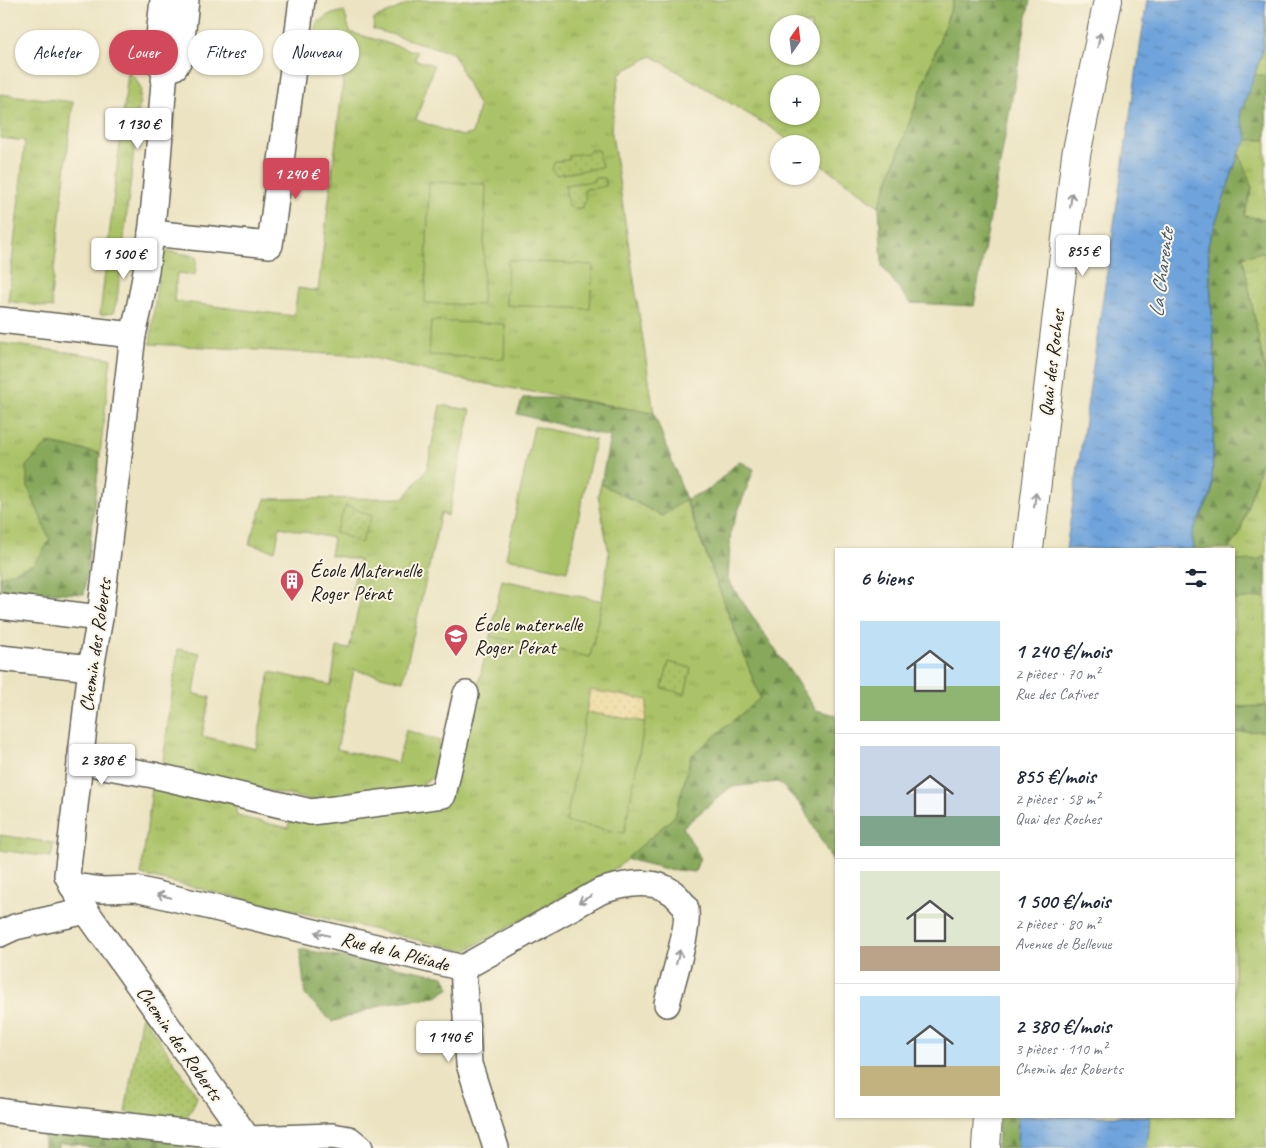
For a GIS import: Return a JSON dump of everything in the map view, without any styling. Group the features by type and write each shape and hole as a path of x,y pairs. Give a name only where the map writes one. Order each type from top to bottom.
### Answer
{"street":[{"path":"160,30 163,0"},
{"path":"178,62 186,0"},
{"path":"151,233 270,245 302,0"},
{"name":"Quai des Roches","path":"1029,548 1076,155 1108,0"},
{"name":"Chemin des Roberts","path":"166,75 151,233 139,312 133,335 100,618 91,668 67,875 86,911 250,1143"},
{"path":"0,320 133,335"},
{"path":"0,606 100,618"},
{"path":"0,658 91,668"},
{"path":"80,760 154,775 311,812 443,795 466,694"},
{"name":"Rue de la Pléiade","path":"72,886 102,890 136,889 463,968 601,891 621,885 640,883 661,886 674,893 685,907 686,928 667,1004"},
{"path":"0,934 15,927 86,911"},
{"path":"463,968 469,1064 496,1148"},
{"name":"Chemin des Roberts","path":"0,1111 250,1143 332,1136 349,1140 360,1148"},
{"path":"986,1148 988,1118"}],"green space":[{"path":"416,0 954,0 879,206 820,163 820,135 781,135 652,56 620,73 611,128 654,413 464,380 365,356 150,344 160,260 166,251 197,256 195,275 177,273 174,301 294,316 298,288 318,291 344,75 359,75 359,35 417,52 415,60 434,65 416,120 461,136 472,134 479,107 453,53 373,29 374,19"},
{"path":"954,0 1030,0 974,306 910,303 882,266 879,206"},
{"path":"344,11 349,30 316,30 317,23 328,15"},
{"path":"1266,15 1266,377 1238,235 1252,188 1239,153 1248,140 1240,115 1262,54"},
{"path":"128,75 131,75 136,79 141,89 117,300 113,313 100,315"},
{"path":"1254,75 1266,75 1266,140 1248,140 1240,115"},
{"path":"0,94 73,102 51,297 53,308 8,301 25,141 0,138"},
{"path":"590,150 598,150 602,167 556,175 552,169 555,161 569,160 569,155 589,153"},
{"path":"1239,153 1252,188 1244,216 1266,219 1266,254 1262,252 1243,257 1266,377 1266,447 1239,535 1229,548 1194,548 1192,533 1212,493 1215,363 1208,245"},
{"path":"594,178 605,178 606,186 584,190 586,201 582,208 576,209 568,206 565,185 594,181"},
{"path":"429,182 486,184 482,305 425,303"},
{"path":"508,260 593,265 590,309 506,305"},
{"path":"431,321 505,324 504,359 429,355"},
{"path":"0,343 111,358 84,594 0,581"},
{"path":"523,398 563,398 654,413 686,499 662,516 601,484 610,437 517,414"},
{"path":"440,405 471,410 448,516 441,513 403,681 354,670 337,749 398,763 406,730 440,741 434,776 420,787 312,800 162,769 178,649 200,653 194,694 210,697 202,736 256,749 270,672 331,685 337,647 349,649 362,593 352,589 359,560 330,555 333,538 280,527 275,551 249,544 265,499 404,498 427,469"},
{"path":"534,426 595,440 567,571 506,558"},
{"path":"48,443 100,453 84,594 0,590 0,577 34,564 50,540 28,488 26,466"},
{"path":"1266,447 1266,1148 1147,1148 1150,1118 1235,1118 1235,548 1229,548 1239,535"},
{"path":"739,461 754,469 731,530 728,580 816,710 835,715 835,865 802,806 778,782 731,787 683,827 700,857 695,872 667,869 626,859 675,816 691,756 760,698 686,499 710,489"},
{"path":"601,484 662,516 685,499 772,729 618,867 465,951 141,875 153,781 235,803 237,816 288,828 290,817 450,798 490,636 590,656 602,601 609,554 598,495"},
{"path":"346,505 372,516 361,543 335,532"},
{"path":"1266,556 1266,597 1235,600 1235,561 1257,560"},
{"path":"502,580 602,601 590,657 490,636"},
{"path":"669,662 691,668 685,694 662,688"},
{"path":"1266,706 1266,731 1235,732 1235,707"},
{"path":"586,712 645,722 624,833 566,822"},
{"path":"0,835 54,843 51,857 0,850"},
{"path":"300,949 444,976 450,988 436,997 388,1003 332,1022 305,995"},
{"path":"142,1014 197,1096 190,1112 178,1125 125,1112"},
{"path":"999,1118 1019,1118 1018,1148 997,1148"},
{"path":"43,1122 220,1148 92,1148 77,1144 58,1143 58,1148 44,1148"}],"sand":[{"path":"590,690 648,700 645,722 586,712"}],"water":[{"name":"La Charente","path":"1147,0 1266,0 1262,54 1240,115 1248,140 1239,153 1208,245 1215,363 1212,493 1192,533 1194,548 1066,548"},
{"path":"1018,1118 1150,1118 1147,1148 1017,1148"}],"place":[{"name":"École Maternelle Roger Pérat","path":"292,602"},
{"name":"École maternelle Roger Pérat","path":"456,657"}]}
